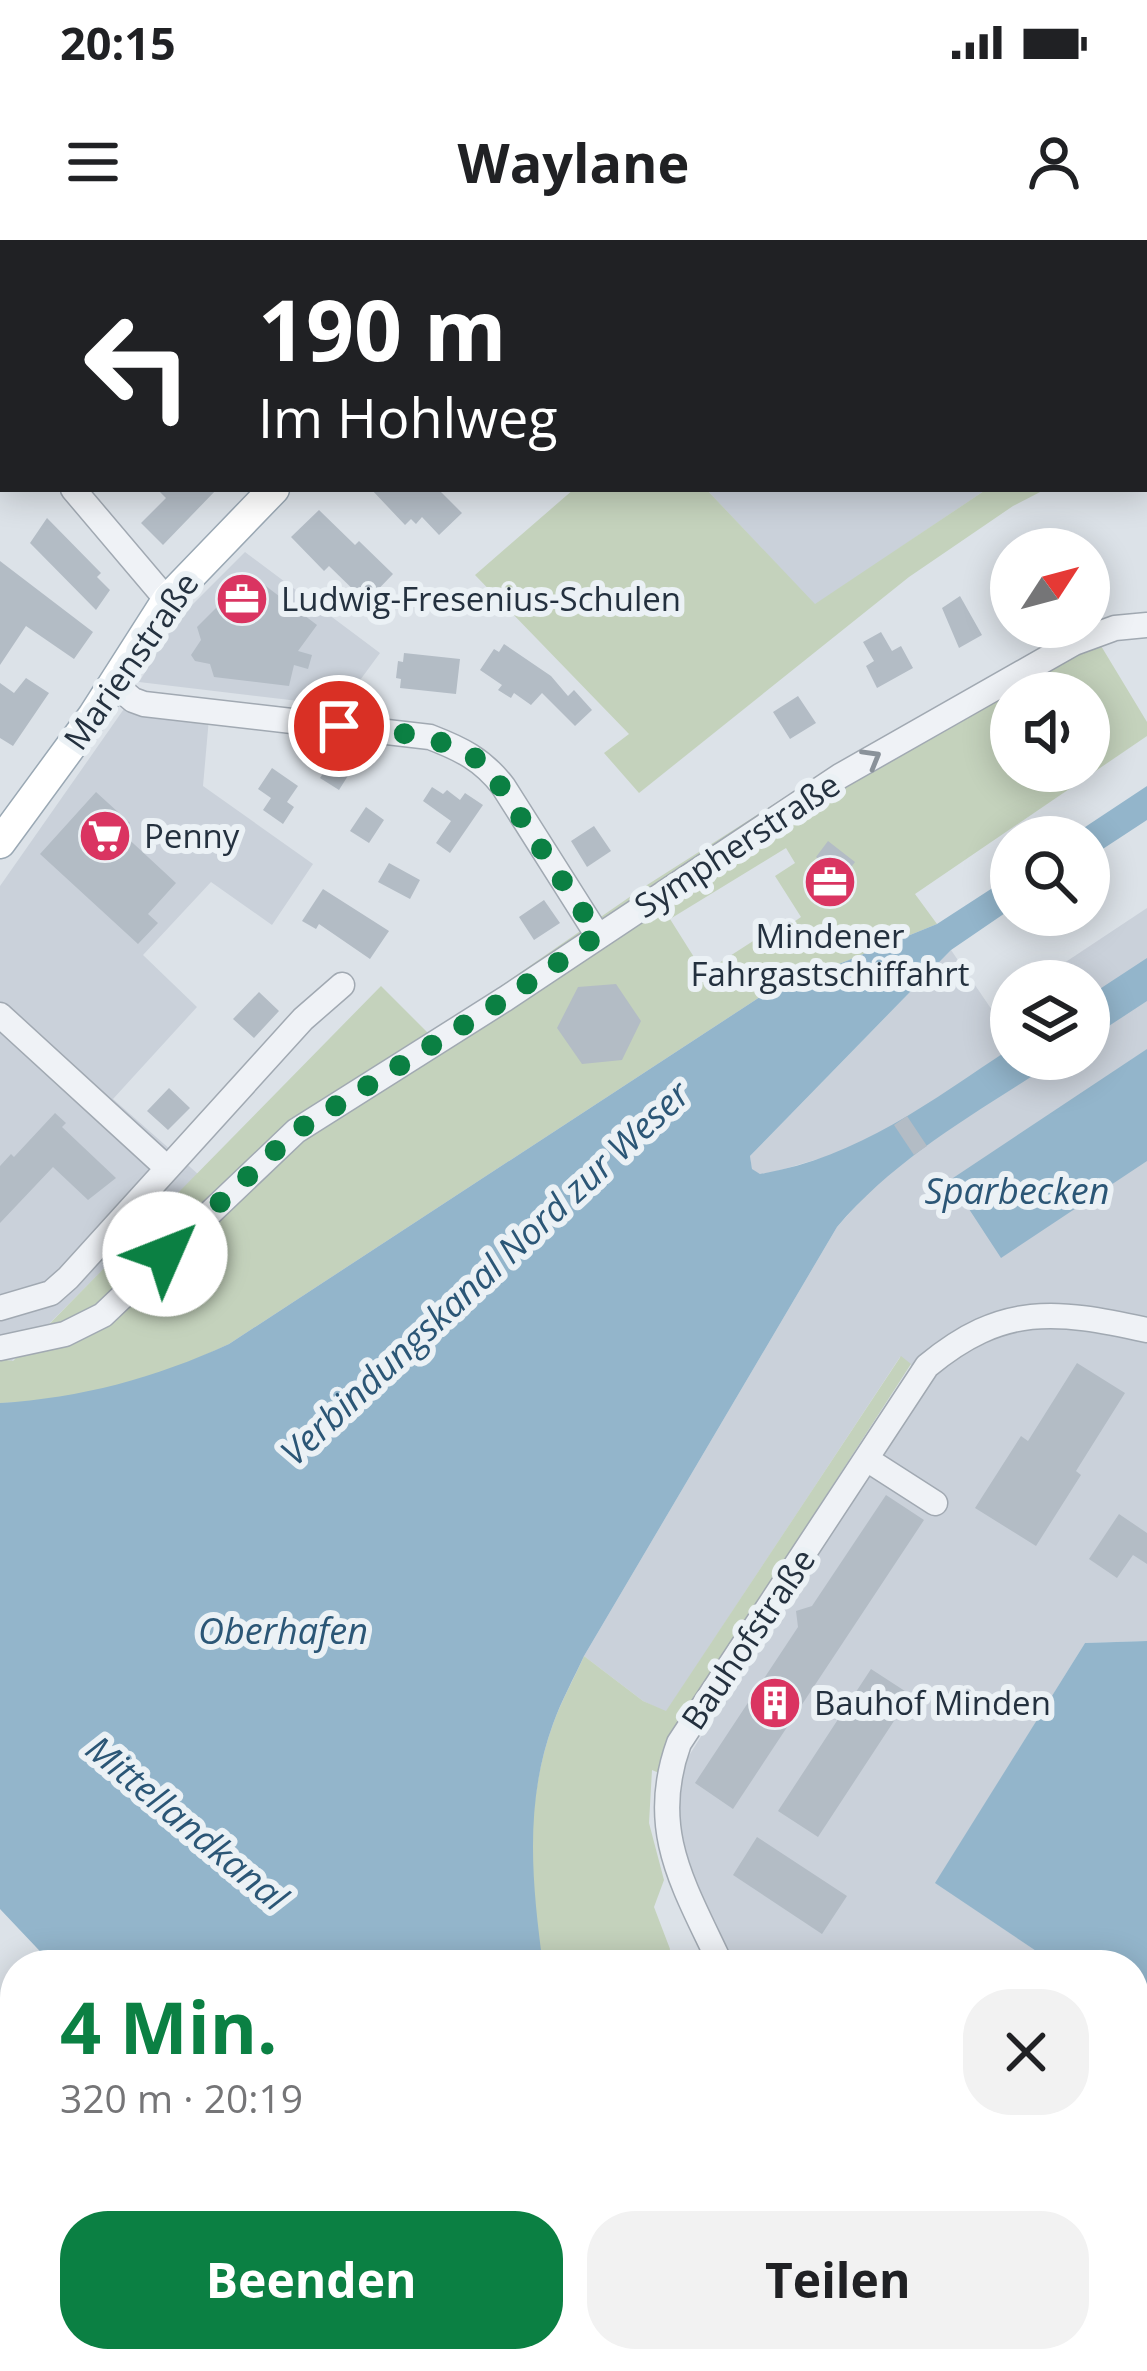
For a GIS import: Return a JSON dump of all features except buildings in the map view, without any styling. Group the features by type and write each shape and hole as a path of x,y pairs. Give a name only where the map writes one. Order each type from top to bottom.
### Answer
{"main road":[{"name":"Marienstraße","path":"0,843 114,684 167,600 271,492"}],"street":[{"path":"77,492 167,600"},
{"name":"Sympherstraße","path":"0,1348 64,1334 103,1315 296,1131 505,999 840,776 1074,643 1115,628 1147,625"},
{"path":"114,684 144,704 430,737 466,751 487,766 502,786 598,935"},
{"path":"0,1308 51,1293 303,1019 342,985"},
{"path":"0,1015 166,1167"},
{"name":"Bauhofstraße","path":"714,1950 670,1852 665,1827 670,1768 679,1743 927,1366 980,1329 1017,1316 1058,1313 1147,1330"},
{"path":"868,1460 935,1503"}],"shaded area":[{"path":"709,492 983,492 815,605"},
{"path":"245,552 380,653 341,706 139,682 178,619"},
{"path":"126,706 209,718 203,786 313,864 272,925 211,882 143,955 197,1007 113,1099 198,1174 12,1361 0,1359 0,886"},
{"path":"1147,908 1147,1641 1085,1643 936,1883 1035,1950 724,1950 677,1851 680,1770 927,1376 900,1357 666,1712 643,1701 584,1656 837,1227 880,1179 921,1150 901,1121 842,1152 774,1172 752,1170 750,1156 951,950 990,1007 990,1080 1110,1080 1110,960 1069,960"}],"green space":[{"path":"571,492 709,492 815,604 983,492 1040,492 909,577 639,793 604,753 629,734 475,575"},
{"path":"1039,648 1102,648 1147,722 1147,736 1110,761 1110,672 999,672"},
{"path":"990,677 990,792 1065,792 1030,816 990,816 990,843 915,894 937,924 763,995 229,1344 118,1386 60,1398 0,1403 0,1359 13,1361 381,986 430,1035 647,885 854,753","holes":["786,848 795,863 775,876 801,917 788,926 784,921 719,963 724,971 709,981 670,919"]},
{"path":"901,1356 911,1364 705,1683 659,1773 652,1770 649,1823 664,1880 654,1907 670,1950 541,1950 532,1875 538,1783 553,1724 584,1656 643,1701 666,1711"}],"water":[{"path":"1147,786 1147,820 1110,844 1110,816 1102,816"},
{"name":"Oberhafen","path":"990,890 990,923 951,950 750,1156 752,1169 760,1174 861,1141 990,1062 990,1080 1027,1080 913,1156 837,1227 584,1656 553,1724 538,1784 533,1844 541,1950 39,1950 0,1909 0,1403 117,1384 229,1344 763,995 937,924"},
{"path":"1147,958 1147,1001 1110,1025 1110,982"},
{"name":"Sparbecken","path":"1147,1049 1147,1161 1001,1258 950,1180 1100,1080 1110,1080 1110,1074"},
{"path":"1147,1641 1147,1950 1035,1950 935,1883 1085,1643"}],"place":[{"name":"Ludwig-Fresenius-Schulen","path":"242,599"},
{"name":"Penny","path":"105,836"},
{"name":"Mindener Fahrgastschiffahrt","path":"830,882"},
{"name":"Bauhof Minden","path":"775,1703"}],"route":[{"path":"165,1254 296,1131 327,1108 505,999 598,935 487,766 466,751 430,737 339,726"}],"water label":[{"name":"Verbindungskanal Nord zur Weser","path":"485,1273"},
{"name":"Mittellandkanal","path":"187,1823"}]}
